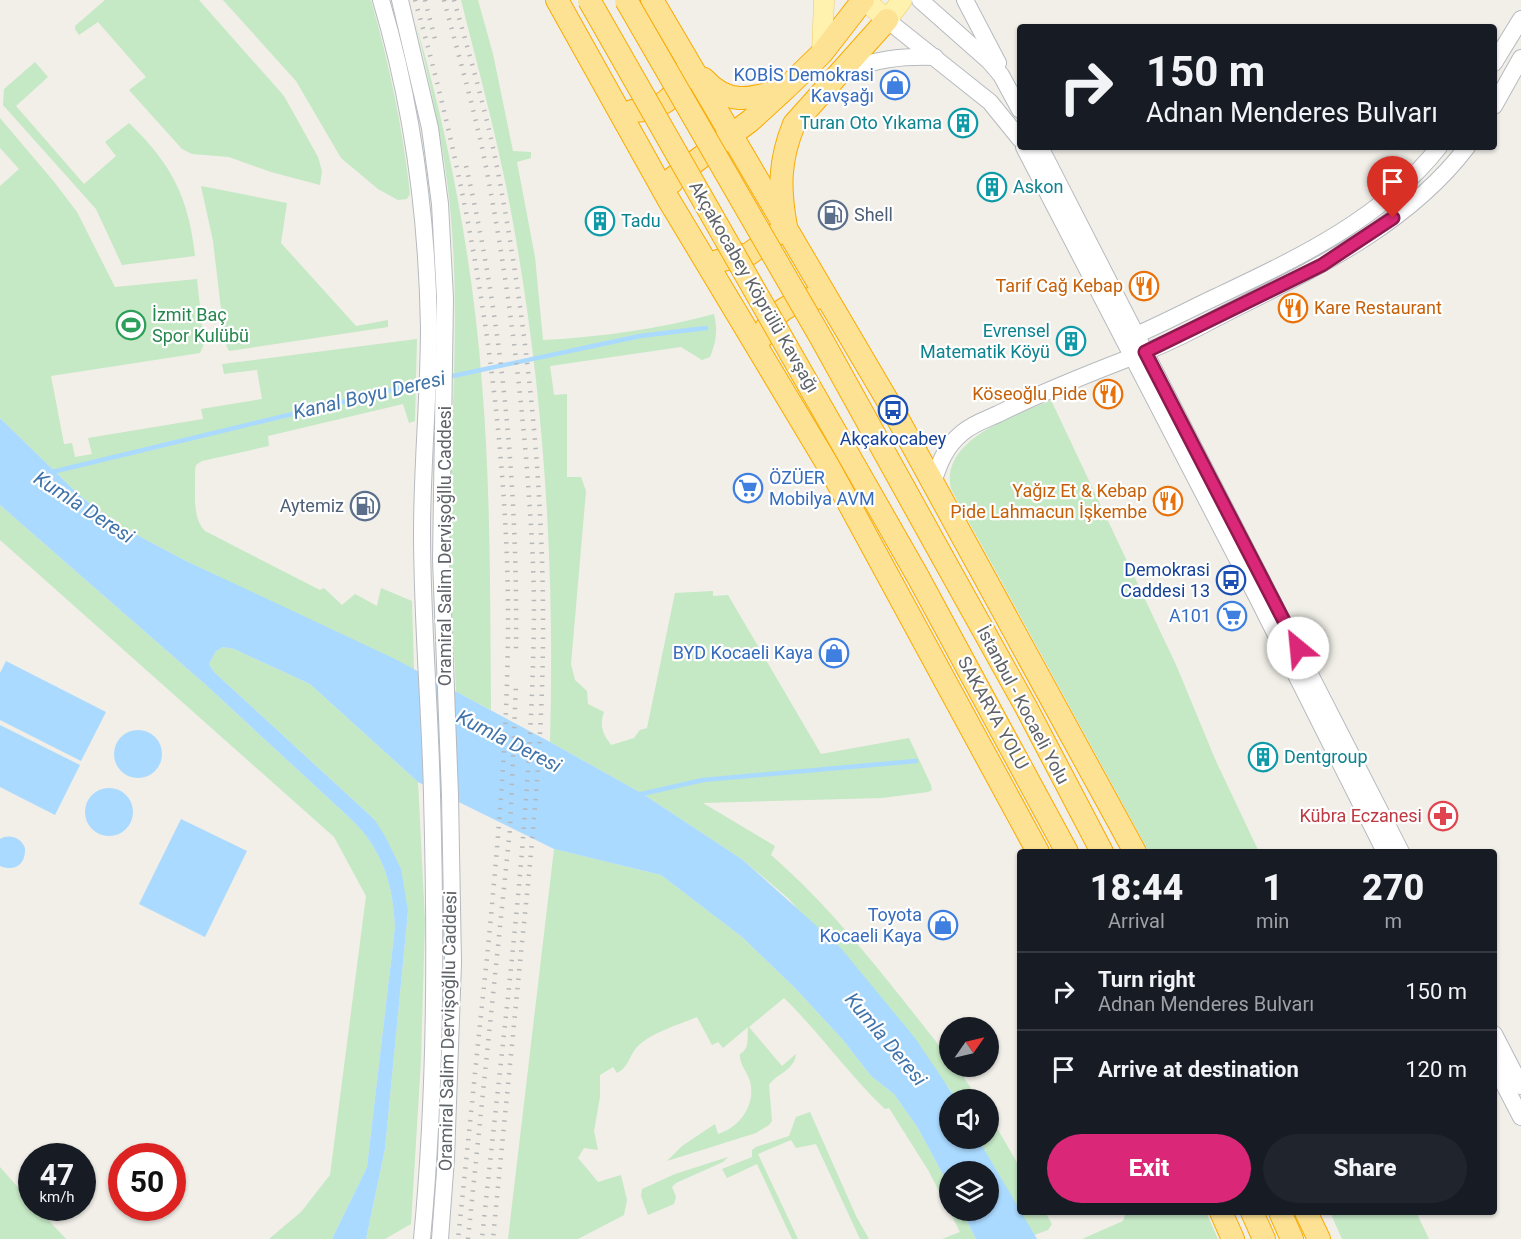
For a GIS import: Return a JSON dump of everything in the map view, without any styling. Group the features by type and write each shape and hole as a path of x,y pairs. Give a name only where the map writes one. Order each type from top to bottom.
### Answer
{"highway":[{"path":"557,0 668,197 829,467 1036,849"},
{"name":"Akçakocabey Köprülü Kavşağı","path":"589,0 917,575"},
{"name":"Akçakocabey Köprülü Kavşağı","path":"626,0 821,338 943,558"},
{"path":"652,0 732,133 933,483 1133,849"},
{"path":"668,197 673,178 750,121 822,53 878,6"},
{"path":"786,227 780,194 786,144 794,124 840,74 878,6"},
{"path":"620,110 639,111 668,101 682,84 686,59"},
{"path":"686,59 713,89 729,96 753,99 784,89"},
{"path":"706,260 723,261 749,254 786,227"},
{"path":"758,347 763,333 780,312 804,299 828,299"},
{"name":"İstanbul - Kocaeli Yolu","path":"943,558 1026,707 1100,849"},
{"name":"SAKARYA YOLU","path":"917,575 1065,849"},
{"path":"1026,707 1114,849"},
{"path":"1010,743 1053,849"},
{"path":"1222,1215 1233,1239"},
{"path":"1253,1215 1264,1239"},
{"path":"1281,1215 1292,1239"},
{"path":"1307,1215 1319,1239"}],"main road":[{"name":"Oramiral Salim Dervişoğllu Caddesi","path":"381,0 413,131 443,409 442,611 450,795 452,1026 440,1239"},
{"name":"Oramiral Salim Dervişoğllu Caddesi","path":"400,0 430,128 440,204 437,340 426,409 422,534 432,793 435,992 430,1145 422,1239"},
{"path":"822,53 824,0"},
{"path":"920,0 977,48 1007,85"},
{"path":"965,0 990,46 1017,104"},
{"path":"878,6 915,11 986,65 1007,85"},
{"path":"878,6 990,102 1017,135"},
{"path":"1497,58 1521,19"},
{"path":"840,74 882,59 910,56 935,57"},
{"path":"1497,101 1521,58"},
{"path":"1026,150 1131,338"},
{"path":"1041,150 1138,355 1329,725 1399,849"},
{"path":"1131,338 1320,245 1389,197 1436,150"},
{"path":"933,483 940,460 964,431 1024,401 1138,355 1322,265 1384,226 1420,196 1464,150"},
{"path":"1329,725 1384,849"},
{"path":"1497,1040 1521,1086"},
{"path":"1497,1071 1521,1118"}],"green space":[{"path":"105,0 199,0 284,96 318,157 322,171 320,185 271,172 229,157 192,154 182,149 129,90 146,77 98,22 79,35 75,29 75,26"},
{"path":"223,0 371,0 384,48 399,121 410,194 407,199 398,200 378,189 341,158 296,81"},
{"path":"461,0 478,0 493,54 513,151 531,152 531,158 517,162 535,257 543,340 630,331 714,314 716,326 716,336 710,357 702,360 681,347 550,366 554,395 567,394 567,477 581,477 586,491 571,664 575,680 587,691 588,704 604,712 603,730 611,745 634,738 640,730 647,728 675,593 713,591 713,596 728,595 821,754 909,738 931,785 932,790 928,792 882,798 703,803 775,846 771,855 819,901 842,927 939,1045 939,1076 789,899 743,860 643,794 550,742 549,544 539,413 523,282 507,190"},
{"path":"416,24 449,157 473,293 485,425 489,507 491,710 456,692 449,542 455,333 453,249 444,161"},
{"path":"35,62 48,77 16,106 84,184 116,156 105,142 129,123 156,152 176,183 188,216 195,256 122,265 96,209 3,105 4,89"},
{"path":"0,118 77,212 115,287 197,279 204,344 200,353 51,376 64,444 72,443 75,457 92,454 88,438 203,419 201,409 262,399 257,370 224,374 222,364 417,339 415,421 409,423 403,404 268,436 269,446 202,461 196,465 195,471 196,511 205,531 320,590 324,588 342,605 355,594 377,606 381,588 412,601 414,670 186,561 118,525 79,495 0,418 0,186 19,169 0,148"},
{"path":"201,186 287,203 281,243 356,326 388,320 388,327 229,351 225,343 213,241"},
{"path":"1051,400 1177,667 1215,759 1258,849 1147,849 951,489 950,471 957,456 968,443 984,431"},
{"path":"0,505 206,685 353,821 372,844 385,870 392,897 395,927 367,1167 332,1239 269,1239 301,1212 330,1175 366,896 334,837 0,540"},
{"path":"223,647 234,649 310,684 418,782 425,921 421,1060 411,1224 385,1239 366,1239 385,1149 408,911 374,819 214,672 209,664 216,651"},
{"path":"554,849 661,875 742,937 795,988 843,1040 871,1076 894,1094 918,1128 939,1167 939,1191 889,1108 885,1109 872,1096 784,998 749,1027 782,1066 796,1054 789,1068 769,1085 772,1121 769,1125 756,1133 667,1161 682,1146 715,1124 718,1134 732,1127 743,1116 751,1094 750,1082 740,1058 740,1054 747,1046 748,1027 723,1048 718,1042 712,1045 697,1017 666,1029 637,1047 621,1071 617,1073 613,1067 600,1075 600,1097 594,1131 598,1150 584,1148 578,1158 598,1182 621,1175 627,1200 624,1215 578,1239 508,1239"},
{"path":"940,1077 963,1077 972,1089 950,1089"},
{"path":"810,1112 856,1216 869,1239 860,1239 816,1144 796,1148 791,1140 758,1154 798,1239 792,1239 757,1164 727,1178 722,1169 752,1157 752,1150 756,1147 789,1136 796,1117"},
{"path":"999,1131 1017,1163 1017,1207 999,1176 999,1161 991,1161 984,1149 999,1149"},
{"path":"728,1157 723,1162 676,1183 672,1187 676,1197 674,1204 648,1215 641,1196 642,1189 675,1174"},
{"path":"0,1167 18,1187 18,1221 49,1221 66,1239 0,1239"},
{"path":"1021,1215 1047,1215 1052,1224 1048,1230 1034,1235"},
{"path":"1125,1215 1207,1215 1218,1239 1082,1239 1123,1221"},
{"path":"1331,1215 1417,1215 1429,1239 1342,1239"},
{"path":"954,1221 967,1221 976,1239 942,1239 960,1232"}],"water":[{"name":"Kumla Deresi","path":"0,418 79,495 118,525 186,561 393,658 550,742 643,794 743,860 840,947 915,1038 939,1077 949,1089 939,1089 939,1149 984,1149 991,1161 939,1161 939,1167 918,1128 894,1094 871,1076 843,1040 795,988 742,937 661,875 554,849 418,782 310,684 234,649 223,647 216,651 209,664 214,672 374,819 401,869 408,911 385,1149 366,1239 332,1239 367,1167 395,927 389,883 372,844 353,821 206,685 0,505"},
{"path":"6,661 106,712 81,761 0,720 0,673"},
{"path":"0,725 80,765 55,815 0,787"},
{"path":"138,730 155,737 162,754 155,771 138,778 121,771 114,754 121,737"},
{"path":"104,788 114,788 126,795 133,807 133,817 126,829 114,836 104,836 89,825 85,817 85,807 96,792"},
{"path":"181,819 247,851 205,937 139,904"},
{"path":"17,838 25,848 25,854 18,866 5,868 0,866 0,839"},
{"path":"999,1175 1017,1205 1017,1215 1023,1215 1037,1239 976,1239 967,1221 999,1221"}],"waterway":[{"name":"Kanal Boyu Deresi","path":"448,377 640,336 706,328"},
{"name":"Kanal Boyu Deresi","path":"52,472 425,382"},
{"path":"637,795 703,780 916,761"}],"railway":[{"path":"415,0 462,192 485,322 500,453 507,574 507,684 497,848 458,1239"},
{"path":"425,0 436,43"},
{"path":"444,0 480,137 501,251 523,423 533,574 534,613 528,770 507,1005 482,1239"},
{"path":"454,0 491,137 518,289 536,451 542,559 543,655 537,783 493,1239"},
{"path":"466,166 490,287 506,408 514,531 516,654"},
{"path":"468,1239 510,829 516,684"}],"place":[{"name":"KOBİS Demokrasi Kavşağı","path":"895,85"},
{"name":"Turan Oto Yıkama","path":"963,123"},
{"name":"Askon","path":"992,187"},
{"name":"Shell","path":"833,215"},
{"name":"Tadu","path":"600,221"},
{"name":"Tarif Cağ Kebap","path":"1144,286"},
{"name":"Kare Restaurant","path":"1293,308"},
{"name":"İzmit Baç Spor Kulübü","path":"131,325"},
{"name":"Evrensel Matematik Köyü","path":"1071,341"},
{"name":"Köseoğlu Pide","path":"1108,394"},
{"name":"Akçakocabey","path":"893,410"},
{"name":"ÖZÜER Mobilya AVM","path":"748,488"},
{"name":"Yağız Et & Kebap Pide Lahmacun İşkembe","path":"1168,501"},
{"name":"Aytemiz","path":"365,506"},
{"name":"Demokrasi Caddesi 13","path":"1231,580"},
{"name":"A101","path":"1232,616"},
{"name":"BYD Kocaeli Kaya","path":"834,653"},
{"name":"Dentgroup","path":"1263,757"},
{"name":"Kübra Eczanesi","path":"1443,816"},
{"name":"Toyota Kocaeli Kaya","path":"943,925"}],"route":[{"path":"1298,648 1145,352 1322,265 1393,218"}]}
